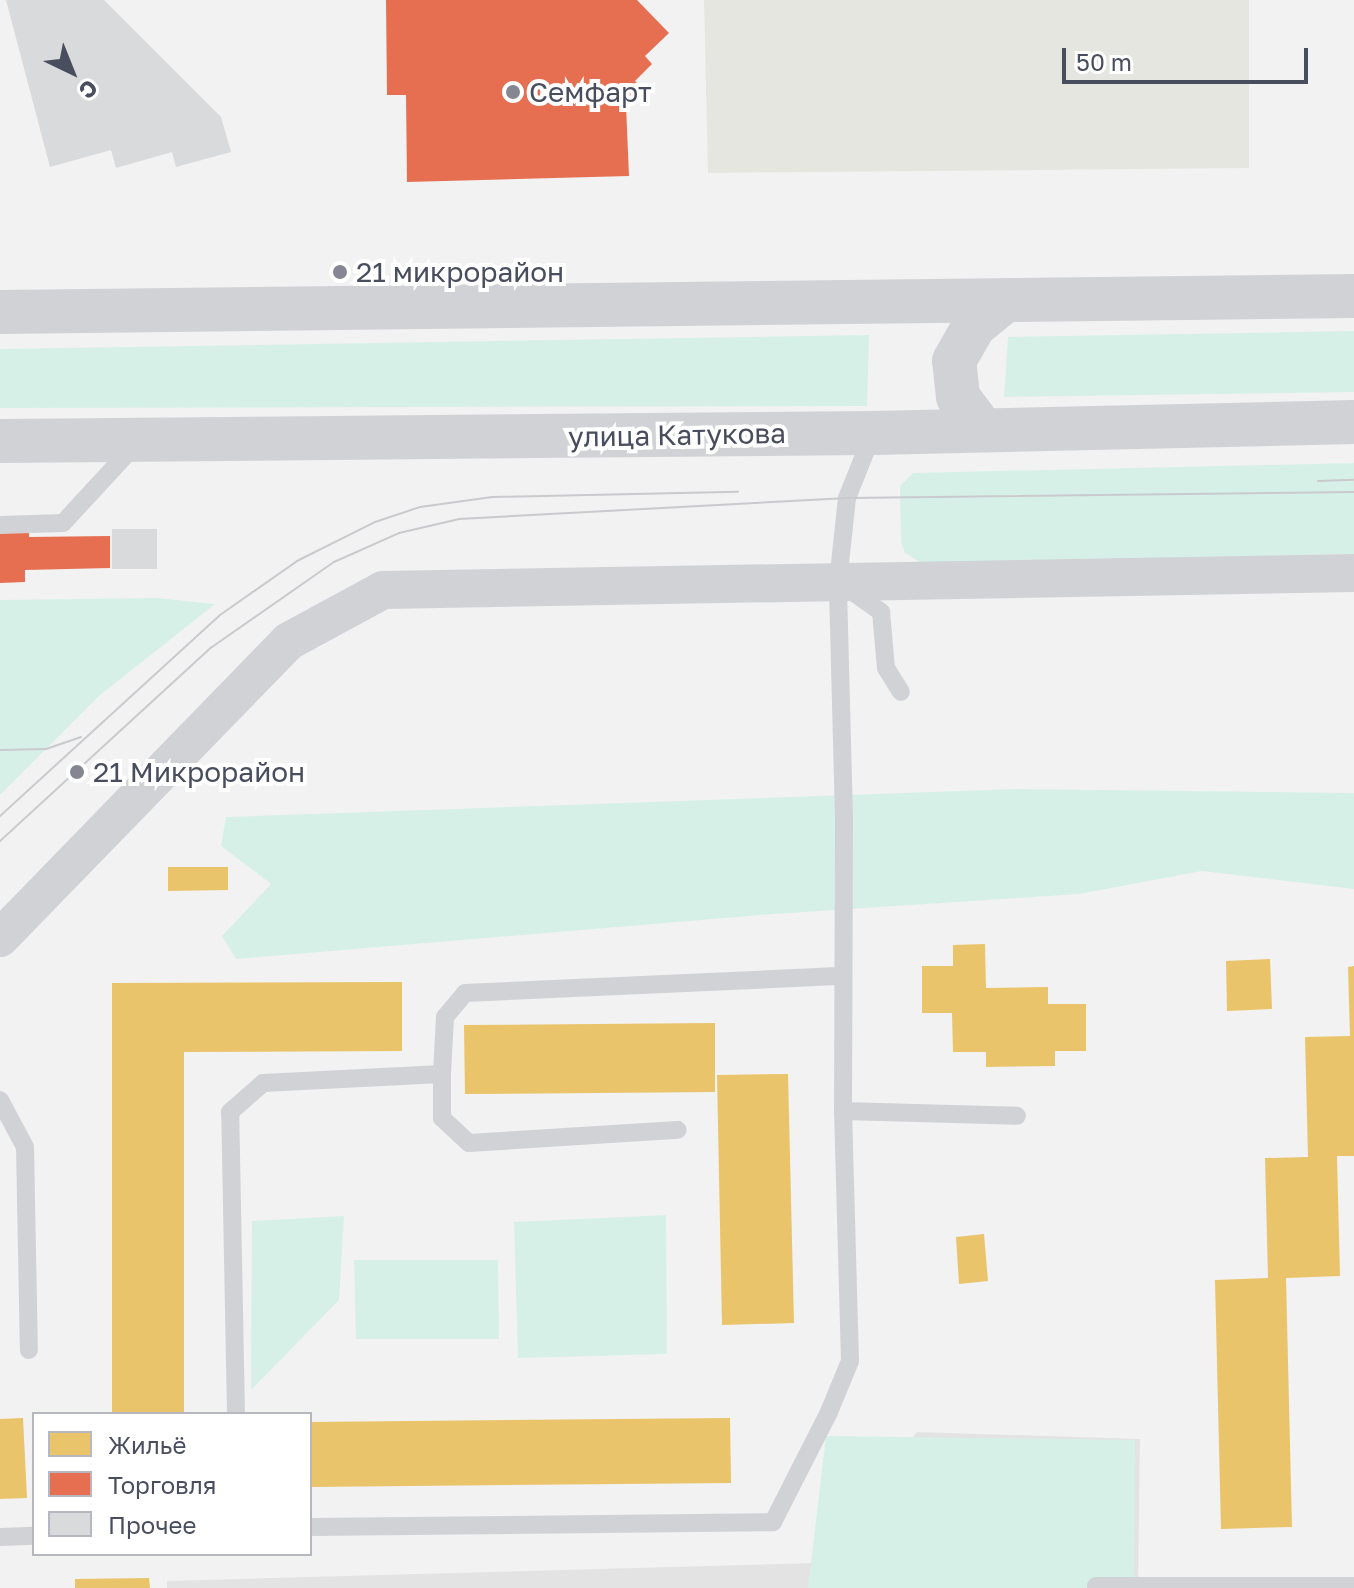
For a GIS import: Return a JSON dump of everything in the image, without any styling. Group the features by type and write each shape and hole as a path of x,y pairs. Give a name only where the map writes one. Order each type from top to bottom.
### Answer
{"main road":[{"path":"0,312 1354,296"},
{"path":"983,430 958,397 954,361 974,326 1006,300"},
{"name":"улица Катукова","path":"0,441 873,433 1354,422"}],"street":[{"path":"0,938 289,641 383,590 1354,573"}],"lane":[{"path":"312,1527 773,1522 829,1412 850,1361 843,1111 838,582 847,498 873,433"},
{"path":"0,525 63,523 139,440"},
{"path":"838,582 881,612 886,668 901,692"},
{"path":"678,1130 469,1143 442,1118 445,1017 465,993 843,976"},
{"path":"236,1412 230,1112 263,1083 442,1074"},
{"path":"0,1100 25,1147 29,1350"},
{"path":"843,1111 1017,1116"},
{"path":"0,1537 32,1536"},
{"path":"1096,1586 1354,1586"}],"shaded area":[{"path":"704,0 1249,0 1249,168 708,173"},
{"path":"917,1432 1140,1439 1138,1588 167,1588 167,1581 816,1563"}],"green space":[{"path":"1354,331 1354,392 1004,397 1008,337"},
{"path":"869,335 867,406 0,408 0,349"},
{"path":"1354,463 1354,554 921,563 905,553 901,542 900,486 913,473"},
{"path":"157,598 215,604 99,696 0,795 0,600"},
{"path":"1016,789 1354,793 1354,889 1202,871 1079,894 774,914 236,959 222,936 271,884 221,846 226,817"},
{"path":"666,1215 667,1354 518,1358 514,1222"},
{"path":"344,1216 339,1300 251,1390 252,1221"},
{"path":"354,1260 498,1260 499,1339 356,1339"},
{"path":"826,1436 1135,1440 1134,1588 808,1588"}],"building: Жильё":[{"path":"168,867 228,867 228,890 168,891"},
{"path":"985,944 986,988 1048,987 1048,1004 1086,1004 1086,1051 1055,1051 1055,1066 986,1067 986,1052 953,1052 952,1013 922,1013 922,966 953,966 953,945"},
{"path":"1270,959 1272,1009 1227,1011 1226,961"},
{"path":"1354,966 1354,1156 1337,1156 1340,1276 1286,1278 1292,1527 1221,1529 1215,1280 1268,1278 1265,1158 1308,1157 1305,1037 1350,1036 1348,967"},
{"path":"402,982 402,1051 184,1052 184,1412 112,1412 112,983"},
{"path":"715,1023 715,1092 465,1094 464,1025"},
{"path":"788,1074 794,1323 722,1325 717,1075"},
{"path":"984,1234 988,1281 959,1284 956,1237"},
{"path":"23,1418 27,1498 0,1499 0,1419"},
{"path":"730,1418 731,1483 312,1487 312,1422"},
{"path":"149,1578 150,1588 75,1588 75,1579"}],"building: Торговля":[{"name":"Семфарт","path":"386,0 637,0 669,33 645,56 652,64 635,81 643,89 626,105 629,176 407,182 406,95 387,95"},
{"path":"29,523 29,537 110,536 110,568 25,570 25,582 0,583 0,524"}],"building: Прочее":[{"path":"6,0 104,0 221,117 231,152 176,167 172,152 116,168 111,150 50,167"},
{"path":"112,529 157,529 157,569 112,569"}],"tram line":[{"path":"1318,481 1354,480"},
{"path":"0,816 220,615 297,561 375,522 420,507 492,497 738,492"},
{"path":"0,841 212,647 334,562 399,533 459,519 847,498 1354,492"},
{"path":"0,750 46,749 81,737"}],"place":[{"name":"Семфарт","path":"513,92"},
{"name":"21 микрорайон","path":"340,272"},
{"name":"21 Микрорайон","path":"77,772"}]}
